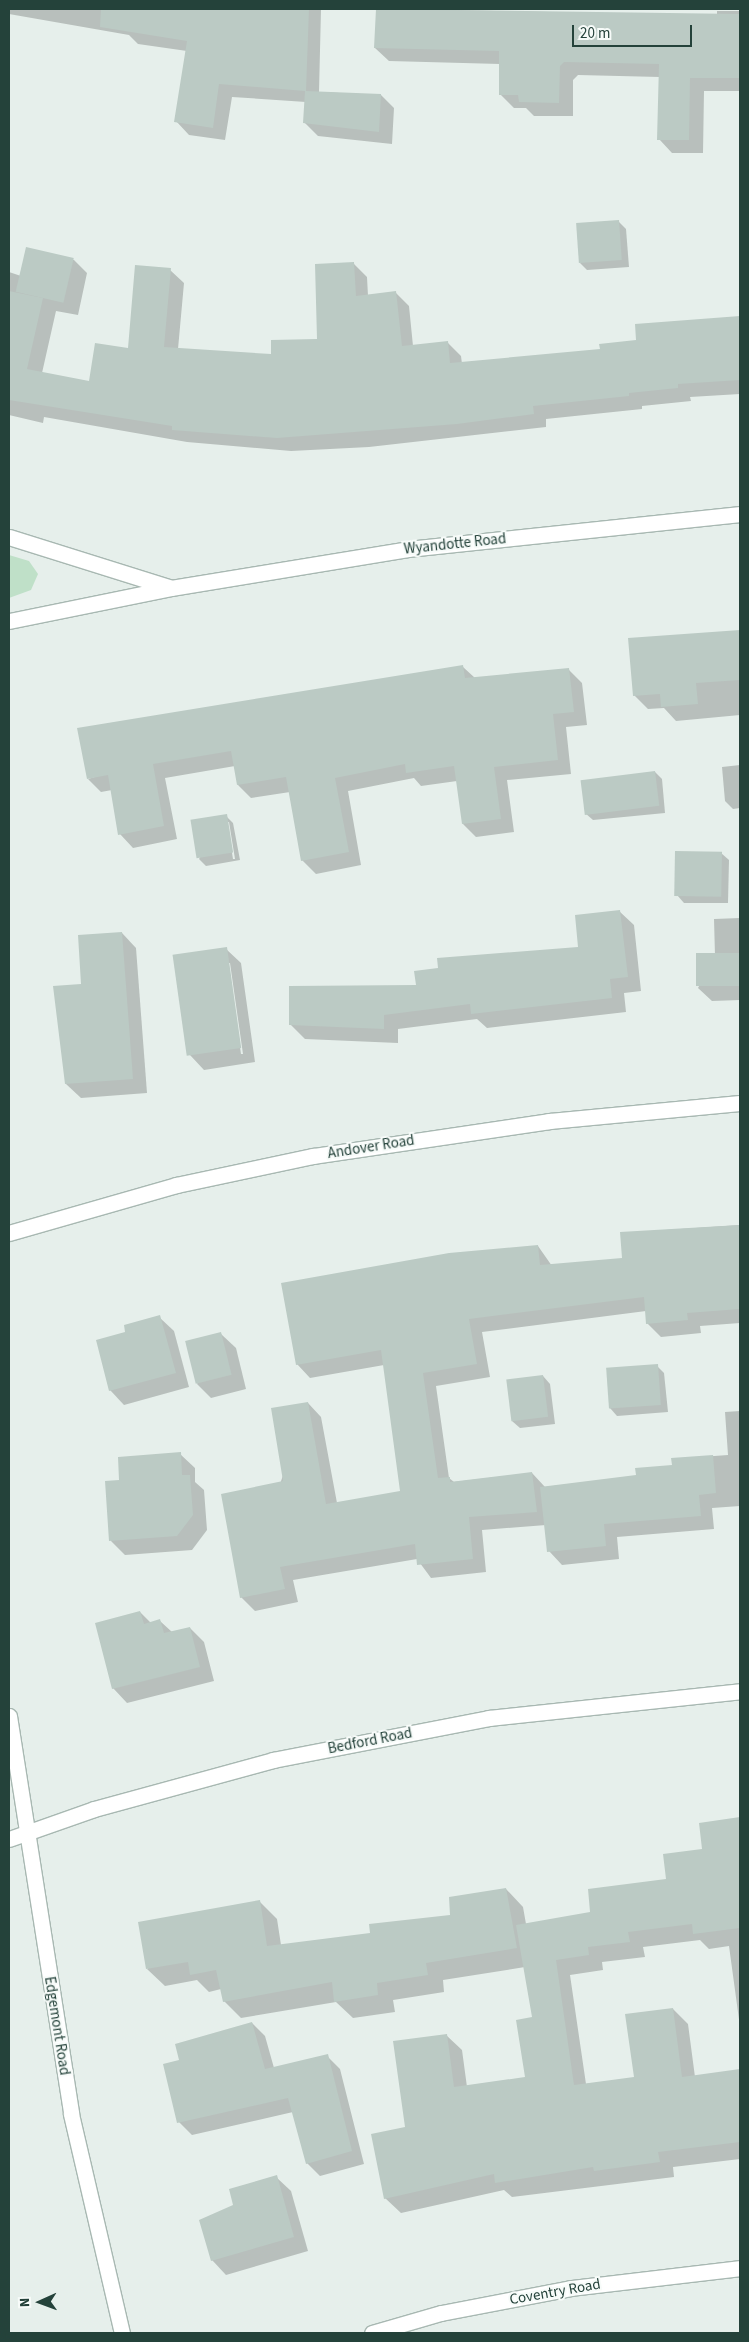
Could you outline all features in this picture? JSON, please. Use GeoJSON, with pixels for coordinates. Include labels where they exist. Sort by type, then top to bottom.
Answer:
{"type":"FeatureCollection","features":[{"type":"Feature","properties":{"kind":"street","name":"Wyandotte Road"},"geometry":{"type":"LineString","coordinates":[[9,621],[171,588],[408,549],[740,514]]}},
{"type":"Feature","properties":{"kind":"street","name":"Wyandotte Road"},"geometry":{"type":"LineString","coordinates":[[9,537],[171,588]]}},
{"type":"Feature","properties":{"kind":"street","name":"Andover Road"},"geometry":{"type":"LineString","coordinates":[[9,1233],[176,1185],[313,1156],[549,1121],[740,1103]]}},
{"type":"Feature","properties":{"kind":"street","name":"Bedford Road"},"geometry":{"type":"LineString","coordinates":[[9,1839],[25,1832],[282,1758],[489,1718],[740,1691]]}},
{"type":"Feature","properties":{"kind":"street","name":"Edgemont Road"},"geometry":{"type":"LineString","coordinates":[[9,1716],[25,1832],[71,2114],[122,2333]]}},
{"type":"Feature","properties":{"kind":"street","name":"Coventry Road"},"geometry":{"type":"LineString","coordinates":[[372,2333],[441,2313],[571,2288],[740,2268]]}},
{"type":"Feature","properties":{"kind":"green space"},"geometry":{"type":"Polygon","coordinates":[[[9,555],[29,561],[38,574],[31,590],[9,598],[9,555]]]}},
{"type":"Feature","properties":{"kind":"building"},"geometry":{"type":"Polygon","coordinates":[[[101,9],[309,9],[306,91],[381,94],[379,132],[303,123],[305,91],[219,84],[213,128],[174,122],[187,41],[100,27],[101,9]]]}},
{"type":"Feature","properties":{"kind":"building"},"geometry":{"type":"Polygon","coordinates":[[[376,9],[740,14],[740,78],[690,78],[689,140],[657,140],[659,64],[564,62],[560,66],[559,103],[519,102],[518,95],[499,95],[499,51],[374,48],[376,9]]]}},
{"type":"Feature","properties":{"kind":"building"},"geometry":{"type":"Polygon","coordinates":[[[619,220],[622,260],[579,263],[576,223],[619,220]]]}},
{"type":"Feature","properties":{"kind":"building"},"geometry":{"type":"Polygon","coordinates":[[[26,247],[74,258],[63,303],[16,292],[26,247]]]}},
{"type":"Feature","properties":{"kind":"building"},"geometry":{"type":"Polygon","coordinates":[[[354,262],[356,296],[396,291],[402,346],[448,341],[450,363],[600,349],[599,344],[636,340],[635,324],[740,316],[740,380],[678,384],[678,388],[629,393],[629,396],[533,406],[534,414],[457,424],[277,438],[172,430],[172,426],[9,400],[9,291],[43,298],[27,369],[89,381],[95,343],[128,348],[135,265],[171,268],[164,347],[271,354],[271,340],[317,339],[315,264],[354,262]]]}},
{"type":"Feature","properties":{"kind":"building"},"geometry":{"type":"Polygon","coordinates":[[[740,630],[740,680],[696,683],[698,704],[661,707],[660,694],[633,696],[628,638],[740,630]]]}},
{"type":"Feature","properties":{"kind":"building"},"geometry":{"type":"Polygon","coordinates":[[[463,665],[465,678],[569,668],[574,712],[553,714],[558,760],[494,767],[501,819],[462,824],[454,766],[406,773],[405,764],[335,778],[349,852],[301,861],[286,777],[237,785],[231,751],[153,764],[164,826],[118,835],[108,775],[87,779],[77,728],[463,665]]]}},
{"type":"Feature","properties":{"kind":"building"},"geometry":{"type":"Polygon","coordinates":[[[655,771],[659,806],[585,815],[581,780],[655,771]]]}},
{"type":"Feature","properties":{"kind":"building"},"geometry":{"type":"Polygon","coordinates":[[[227,814],[233,853],[197,858],[190,820],[227,814]]]}},
{"type":"Feature","properties":{"kind":"building"},"geometry":{"type":"Polygon","coordinates":[[[675,851],[722,852],[721,897],[674,896],[675,851]]]}},
{"type":"Feature","properties":{"kind":"building"},"geometry":{"type":"Polygon","coordinates":[[[620,910],[628,977],[610,979],[612,998],[471,1014],[470,1004],[384,1015],[384,1029],[289,1025],[289,986],[416,985],[414,971],[438,968],[437,958],[578,947],[575,915],[620,910]]]}},
{"type":"Feature","properties":{"kind":"building"},"geometry":{"type":"Polygon","coordinates":[[[122,932],[133,1079],[65,1084],[53,986],[81,984],[78,935],[122,932]]]}},
{"type":"Feature","properties":{"kind":"building"},"geometry":{"type":"Polygon","coordinates":[[[227,947],[241,1048],[187,1056],[173,955],[227,947]]]}},
{"type":"Feature","properties":{"kind":"building"},"geometry":{"type":"Polygon","coordinates":[[[696,953],[740,953],[740,986],[696,986],[696,953]]]}},
{"type":"Feature","properties":{"kind":"building"},"geometry":{"type":"Polygon","coordinates":[[[740,1225],[740,1309],[687,1313],[688,1320],[646,1324],[644,1297],[469,1319],[477,1364],[423,1373],[438,1478],[450,1477],[450,1482],[532,1472],[537,1512],[469,1517],[473,1559],[417,1565],[415,1544],[280,1567],[285,1589],[240,1598],[221,1494],[283,1481],[271,1408],[308,1402],[326,1504],[400,1491],[381,1350],[296,1365],[281,1283],[449,1253],[538,1245],[540,1265],[622,1258],[620,1232],[740,1225]]]}},
{"type":"Feature","properties":{"kind":"building"},"geometry":{"type":"Polygon","coordinates":[[[160,1315],[176,1373],[109,1391],[96,1340],[125,1332],[124,1325],[160,1315]]]}},
{"type":"Feature","properties":{"kind":"building"},"geometry":{"type":"Polygon","coordinates":[[[221,1332],[232,1375],[196,1384],[185,1341],[221,1332]]]}},
{"type":"Feature","properties":{"kind":"building"},"geometry":{"type":"Polygon","coordinates":[[[658,1364],[661,1405],[609,1409],[606,1368],[658,1364]]]}},
{"type":"Feature","properties":{"kind":"building"},"geometry":{"type":"Polygon","coordinates":[[[543,1375],[548,1417],[511,1421],[506,1380],[543,1375]]]}},
{"type":"Feature","properties":{"kind":"building"},"geometry":{"type":"Polygon","coordinates":[[[181,1452],[182,1475],[190,1475],[193,1515],[177,1536],[109,1541],[105,1481],[119,1480],[118,1457],[181,1452]]]}},
{"type":"Feature","properties":{"kind":"building"},"geometry":{"type":"Polygon","coordinates":[[[713,1455],[716,1493],[699,1495],[701,1516],[604,1524],[606,1546],[547,1552],[540,1487],[636,1475],[635,1468],[672,1465],[671,1458],[713,1455]]]}},
{"type":"Feature","properties":{"kind":"building"},"geometry":{"type":"Polygon","coordinates":[[[140,1611],[144,1624],[160,1619],[164,1633],[190,1627],[200,1667],[112,1689],[95,1623],[140,1611]]]}},
{"type":"Feature","properties":{"kind":"building"},"geometry":{"type":"Polygon","coordinates":[[[740,1817],[740,1928],[693,1934],[692,1924],[628,1932],[630,1942],[588,1947],[589,1955],[556,1960],[574,2085],[634,2077],[625,2014],[673,2008],[682,2077],[740,2069],[740,2142],[658,2152],[660,2162],[594,2171],[593,2167],[495,2183],[494,2174],[384,2199],[371,2134],[405,2127],[393,2041],[447,2034],[454,2087],[525,2077],[516,2020],[532,2017],[516,1925],[590,1912],[588,1889],[666,1879],[663,1854],[702,1849],[699,1823],[740,1817]]]}},
{"type":"Feature","properties":{"kind":"building"},"geometry":{"type":"Polygon","coordinates":[[[506,1888],[517,1948],[426,1963],[428,1975],[377,1983],[378,1995],[334,2002],[332,1982],[223,2002],[216,1970],[190,1975],[188,1962],[146,1969],[138,1922],[260,1900],[267,1946],[370,1933],[369,1924],[450,1915],[449,1897],[506,1888]]]}},
{"type":"Feature","properties":{"kind":"building"},"geometry":{"type":"Polygon","coordinates":[[[252,2022],[265,2069],[328,2054],[352,2151],[306,2164],[288,2098],[177,2123],[163,2064],[179,2060],[175,2044],[252,2022]]]}},
{"type":"Feature","properties":{"kind":"building"},"geometry":{"type":"Polygon","coordinates":[[[277,2175],[294,2237],[211,2261],[199,2220],[233,2205],[229,2189],[277,2175]]]}}]}
